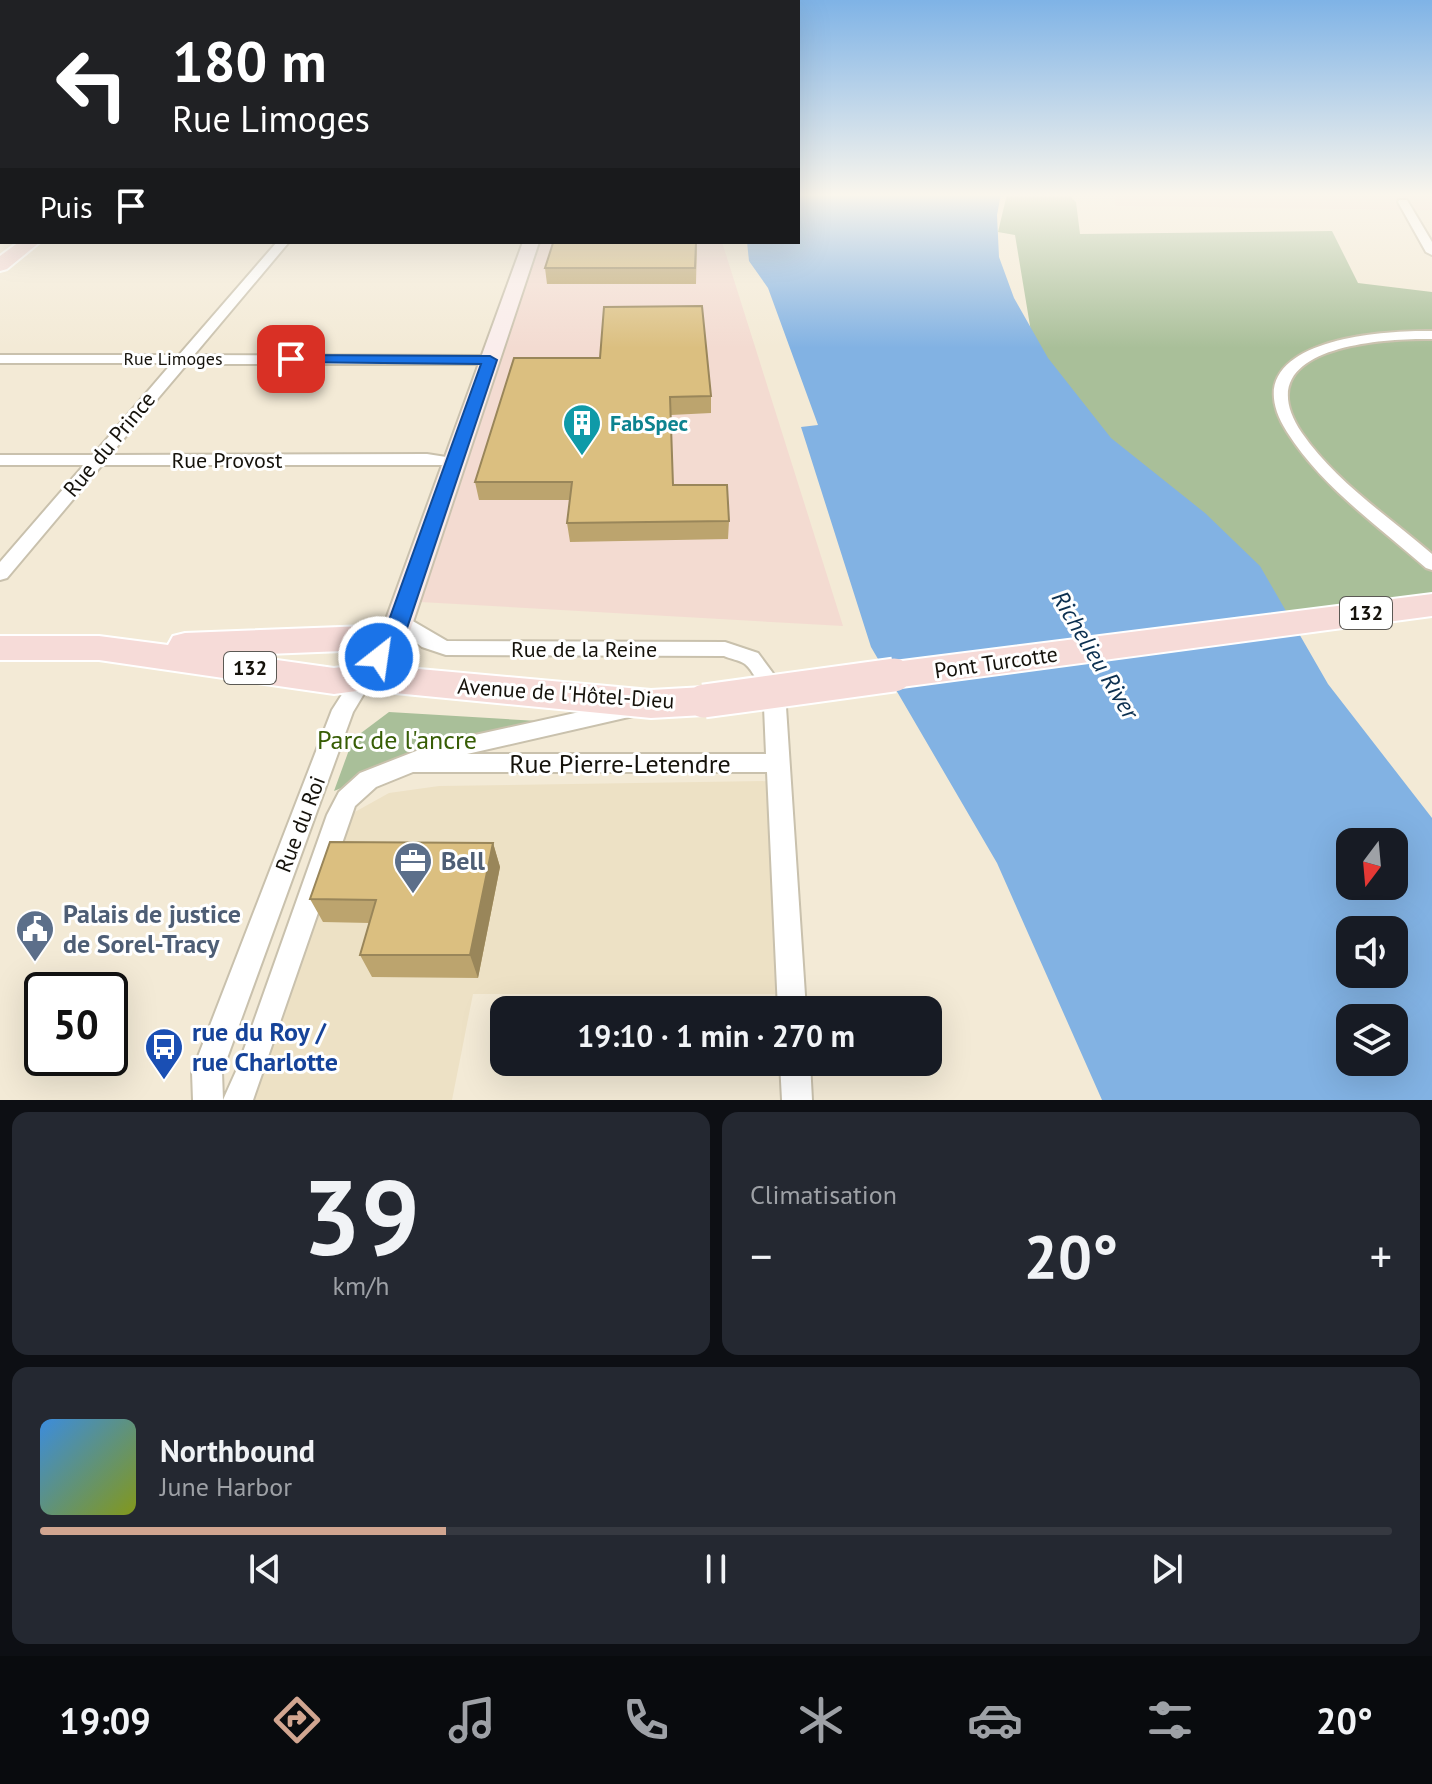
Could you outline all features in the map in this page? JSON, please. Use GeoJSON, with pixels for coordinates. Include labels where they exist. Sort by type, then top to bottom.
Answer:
{"type":"FeatureCollection","features":[{"type":"Feature","properties":{"kind":"main road"},"geometry":{"type":"LineString","coordinates":[[0,265],[27,245]]}},
{"type":"Feature","properties":{"kind":"main road","name":"Rue du Roi"},"geometry":{"type":"LineString","coordinates":[[364,677],[396,628],[530,245]]}},
{"type":"Feature","properties":{"kind":"main road","name":"Pont Turcotte"},"geometry":{"type":"LineString","coordinates":[[704,701],[1432,605]]}},
{"type":"Feature","properties":{"kind":"main road"},"geometry":{"type":"LineString","coordinates":[[136,653],[161,645],[396,628]]}},
{"type":"Feature","properties":{"kind":"main road","name":"Avenue de l'Hôtel-Dieu"},"geometry":{"type":"LineString","coordinates":[[0,648],[99,648],[334,681],[364,677],[651,704],[704,701]]}},
{"type":"Feature","properties":{"kind":"street","name":"Rue du Prince"},"geometry":{"type":"LineString","coordinates":[[0,574],[280,245]]}},
{"type":"Feature","properties":{"kind":"street"},"geometry":{"type":"LineString","coordinates":[[1432,335],[1370,336],[1318,349],[1294,366],[1282,388],[1282,400],[1291,428],[1305,446],[1432,564]]}},
{"type":"Feature","properties":{"kind":"street","name":"Rue Limoges"},"geometry":{"type":"LineString","coordinates":[[0,359],[490,360]]}},
{"type":"Feature","properties":{"kind":"street","name":"Rue Provost"},"geometry":{"type":"LineString","coordinates":[[0,460],[427,459],[453,462]]}},
{"type":"Feature","properties":{"kind":"street","name":"Rue de la Reine"},"geometry":{"type":"LineString","coordinates":[[396,628],[452,649],[725,649],[751,658],[765,676]]}},
{"type":"Feature","properties":{"kind":"street","name":"Rue du Roi"},"geometry":{"type":"LineString","coordinates":[[208,1100],[207,1072],[343,710],[364,677]]}},
{"type":"Feature","properties":{"kind":"street","name":"Rue du Roi"},"geometry":{"type":"LineString","coordinates":[[238,1100],[250,1074],[343,807],[368,780],[465,743],[651,704]]}},
{"type":"Feature","properties":{"kind":"street"},"geometry":{"type":"LineString","coordinates":[[775,707],[791,996]]}},
{"type":"Feature","properties":{"kind":"street","name":"Rue Pierre-Letendre"},"geometry":{"type":"LineString","coordinates":[[415,763],[777,763]]}},
{"type":"Feature","properties":{"kind":"street"},"geometry":{"type":"LineString","coordinates":[[796,1076],[797,1100]]}},
{"type":"Feature","properties":{"kind":"shaded area"},"geometry":{"type":"Polygon","coordinates":[[[536,245],[723,245],[843,626],[420,602],[536,245]]]}},
{"type":"Feature","properties":{"kind":"shaded area"},"geometry":{"type":"Polygon","coordinates":[[[772,781],[775,994],[473,994],[452,1100],[247,1100],[353,813],[389,793],[439,786],[772,781]]]}},
{"type":"Feature","properties":{"kind":"green space"},"geometry":{"type":"Polygon","coordinates":[[[1017,245],[1339,245],[1358,283],[1432,292],[1432,600],[1263,615],[1035,356],[1017,245]]]}},
{"type":"Feature","properties":{"kind":"green space","name":"Parc de l'ancre"},"geometry":{"type":"Polygon","coordinates":[[[389,712],[572,723],[374,775],[334,791],[353,739],[389,712]]]}},
{"type":"Feature","properties":{"kind":"water","name":"Richelieu River"},"geometry":{"type":"Polygon","coordinates":[[[747,245],[998,245],[999,257],[1014,298],[1048,358],[1111,438],[1205,513],[1260,566],[1328,684],[1432,818],[1432,1100],[1102,1100],[997,863],[871,647],[801,427],[818,425],[768,288],[749,261],[747,245]]]}},
{"type":"Feature","properties":{"kind":"building"},"geometry":{"type":"Polygon","coordinates":[[[552,245],[696,245],[695,268],[545,268],[552,245]]]}},
{"type":"Feature","properties":{"kind":"building","name":"FabSpec"},"geometry":{"type":"Polygon","coordinates":[[[702,306],[711,396],[670,397],[673,485],[727,485],[729,521],[567,523],[572,482],[475,482],[514,358],[600,358],[604,307],[702,306]]]}},
{"type":"Feature","properties":{"kind":"building","name":"Bell"},"geometry":{"type":"Polygon","coordinates":[[[330,842],[493,843],[470,955],[360,955],[376,900],[310,899],[330,842]]]}},
{"type":"Feature","properties":{"kind":"place","name":"FabSpec"},"geometry":{"type":"Point","coordinates":[582,457]}},
{"type":"Feature","properties":{"kind":"place","name":"Bell"},"geometry":{"type":"Point","coordinates":[413,895]}},
{"type":"Feature","properties":{"kind":"place","name":"Palais de justice de Sorel-Tracy"},"geometry":{"type":"Point","coordinates":[35,963]}},
{"type":"Feature","properties":{"kind":"place","name":"rue du Roy / rue Charlotte"},"geometry":{"type":"Point","coordinates":[164,1081]}},
{"type":"Feature","properties":{"kind":"route"},"geometry":{"type":"LineString","coordinates":[[291,359],[490,360],[394,637],[379,657]]}}]}
